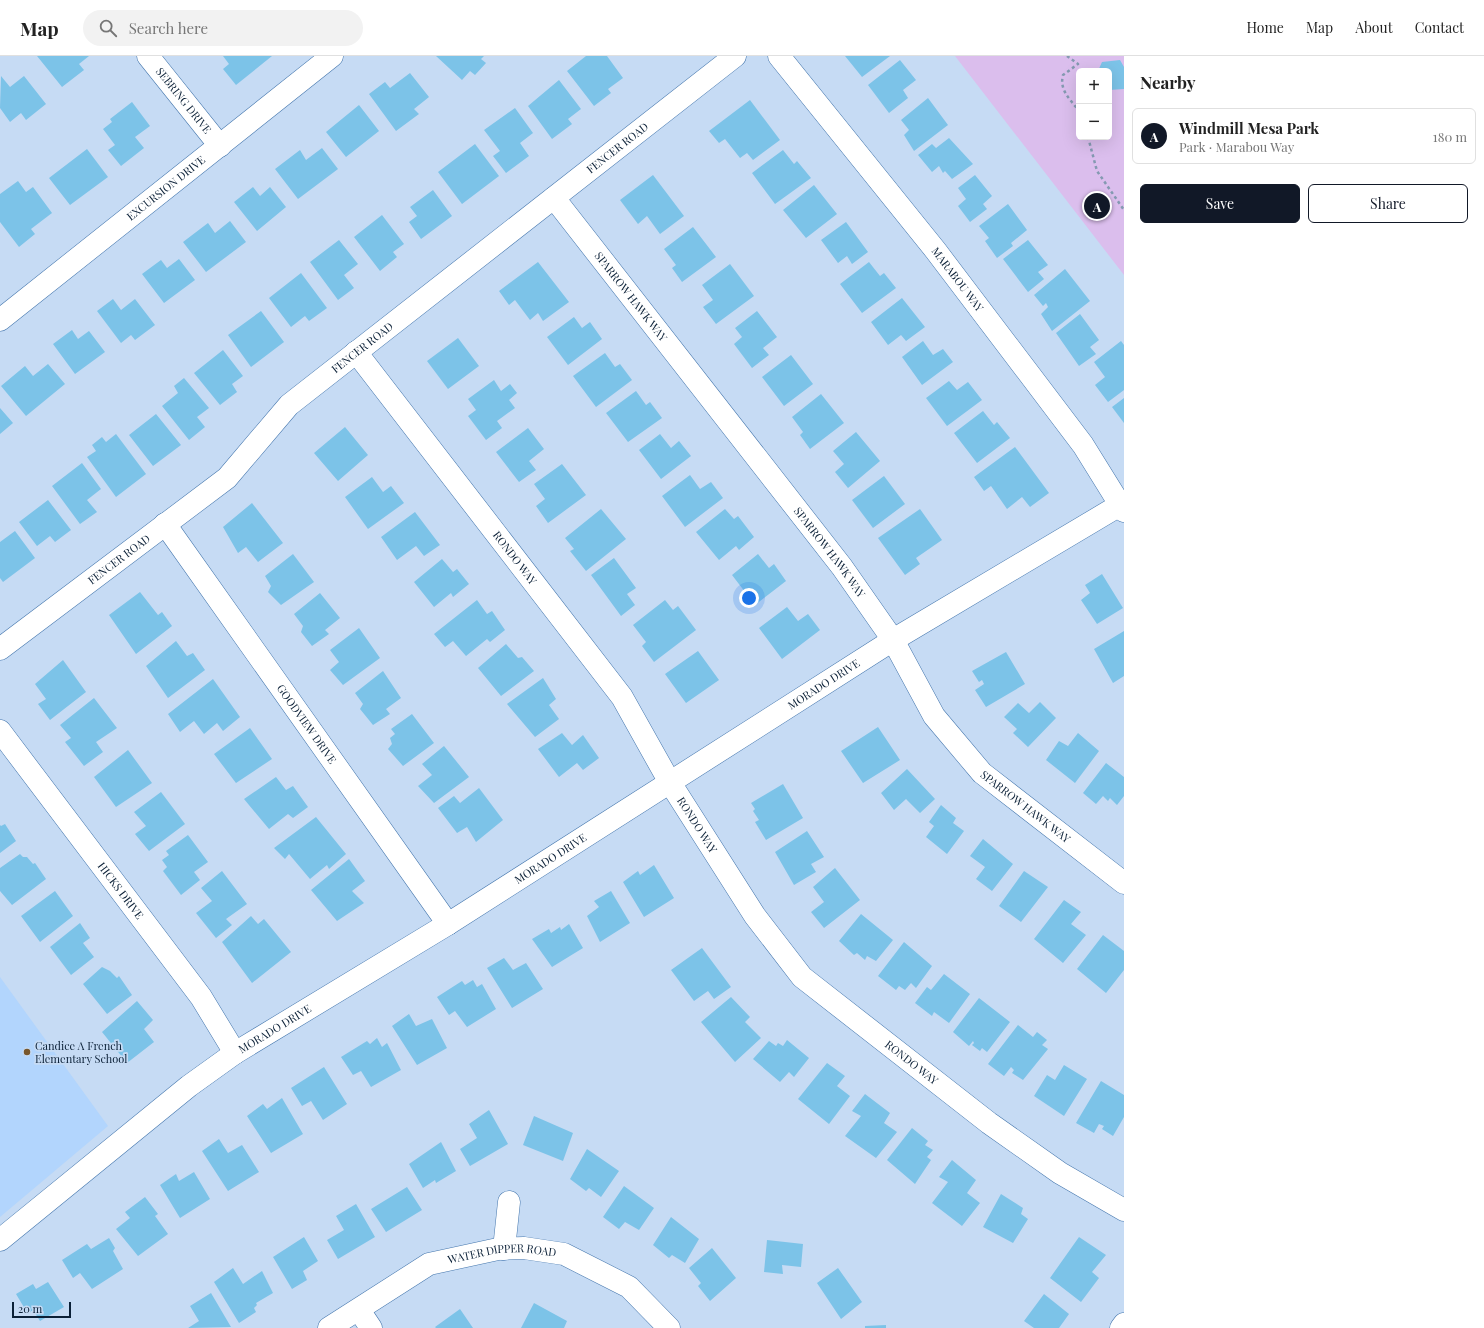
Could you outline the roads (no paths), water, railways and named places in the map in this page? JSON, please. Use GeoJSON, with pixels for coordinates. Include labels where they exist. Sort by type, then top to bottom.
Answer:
{"type":"FeatureCollection","features":[{"type":"Feature","properties":{"kind":"street","name":"SEBRING DRIVE"},"geometry":{"type":"LineString","coordinates":[[148,56],[220,146]]}},
{"type":"Feature","properties":{"kind":"street","name":"EXCURSION DRIVE"},"geometry":{"type":"LineString","coordinates":[[0,320],[332,56]]}},
{"type":"Feature","properties":{"kind":"street","name":"FENCER ROAD"},"geometry":{"type":"LineString","coordinates":[[0,649],[227,478],[289,405],[735,56]]}},
{"type":"Feature","properties":{"kind":"street","name":"MARABOU WAY"},"geometry":{"type":"LineString","coordinates":[[780,56],[936,251],[1083,445],[1122,508]]}},
{"type":"Feature","properties":{"kind":"street","name":"SPARROW HAWK WAY"},"geometry":{"type":"LineString","coordinates":[[554,198],[842,567],[893,640],[934,716],[982,773],[1124,883]]}},
{"type":"Feature","properties":{"kind":"street","name":"RONDO WAY"},"geometry":{"type":"LineString","coordinates":[[356,352],[622,697],[669,781],[755,916],[802,977],[990,1123],[1060,1173],[1124,1210]]}},
{"type":"Feature","properties":{"kind":"street","name":"MORADO DRIVE"},"geometry":{"type":"LineString","coordinates":[[0,1240],[188,1086],[235,1053],[448,924],[669,781],[893,640],[1122,508]]}},
{"type":"Feature","properties":{"kind":"street","name":"GOODVIEW DRIVE"},"geometry":{"type":"LineString","coordinates":[[165,524],[448,924]]}},
{"type":"Feature","properties":{"kind":"street","name":"HICKS DRIVE"},"geometry":{"type":"LineString","coordinates":[[0,731],[202,997],[235,1053]]}},
{"type":"Feature","properties":{"kind":"street"},"geometry":{"type":"LineString","coordinates":[[504,1249],[509,1202]]}},
{"type":"Feature","properties":{"kind":"street","name":"WATER DIPPER ROAD"},"geometry":{"type":"LineString","coordinates":[[329,1328],[429,1264],[504,1249],[524,1248],[564,1254],[629,1287],[669,1328]]}},
{"type":"Feature","properties":{"kind":"street"},"geometry":{"type":"LineString","coordinates":[[359,1310],[371,1328]]}},
{"type":"Feature","properties":{"kind":"street"},"geometry":{"type":"LineString","coordinates":[[1121,1328],[1124,1324]]}},
{"type":"Feature","properties":{"kind":"place","name":"Windmill Mesa Park"},"geometry":{"type":"Point","coordinates":[1097,206]}},
{"type":"Feature","properties":{"kind":"place","name":"Candice A French Elementary School"},"geometry":{"type":"Point","coordinates":[27,1052]}}]}
